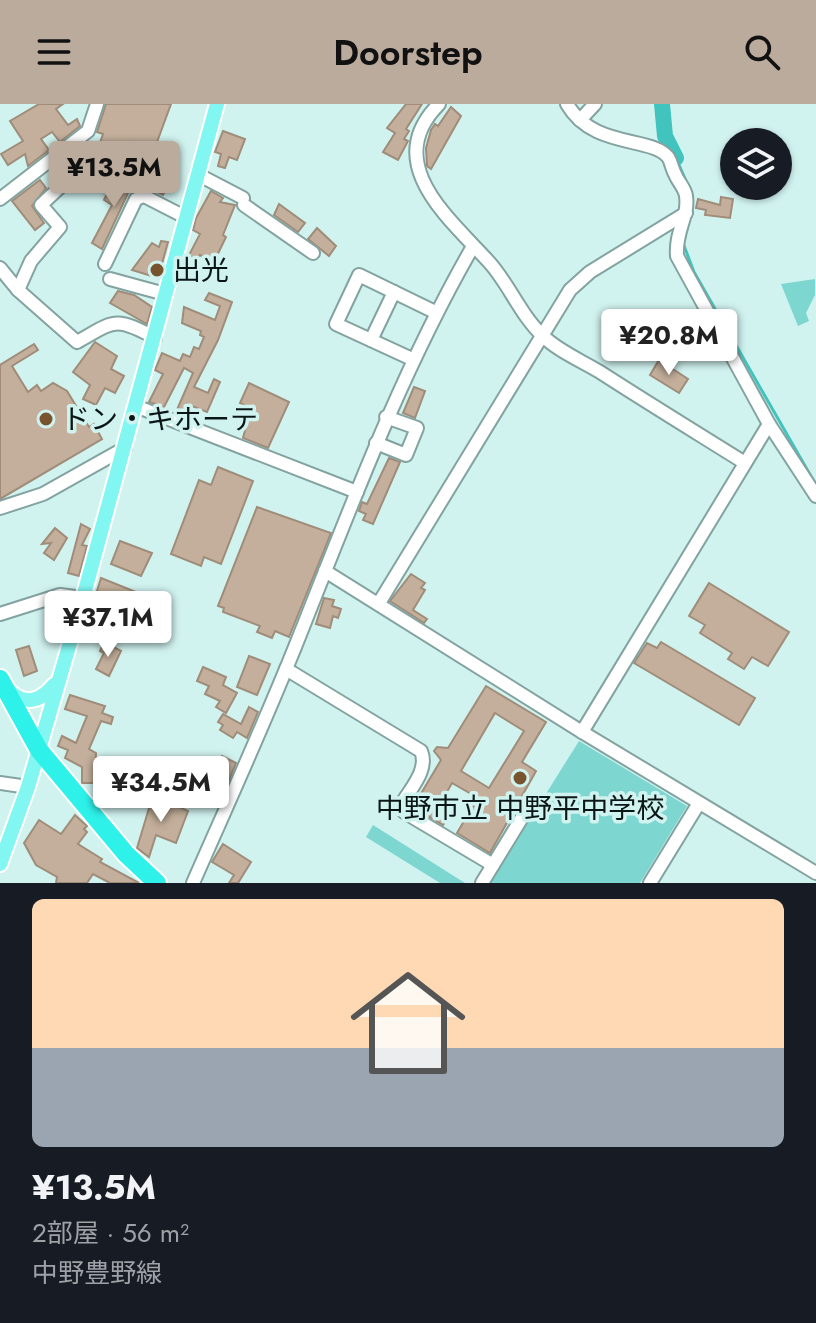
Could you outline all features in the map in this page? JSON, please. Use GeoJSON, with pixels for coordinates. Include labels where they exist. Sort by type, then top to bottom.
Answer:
{"type":"FeatureCollection","features":[{"type":"Feature","properties":{"kind":"highway"},"geometry":{"type":"LineString","coordinates":[[2,682],[39,750],[126,854],[157,883]]}},
{"type":"Feature","properties":{"kind":"main road"},"geometry":{"type":"LineString","coordinates":[[0,864],[28,787],[138,407],[185,217],[217,104]]}},
{"type":"Feature","properties":{"kind":"main road"},"geometry":{"type":"LineString","coordinates":[[2,682],[21,700],[31,701],[44,696],[58,678]]}},
{"type":"Feature","properties":{"kind":"street"},"geometry":{"type":"LineString","coordinates":[[0,199],[88,131],[97,104]]}},
{"type":"Feature","properties":{"kind":"street"},"geometry":{"type":"LineString","coordinates":[[439,104],[428,109],[416,145],[418,170],[430,196],[472,248],[488,261],[543,336],[745,463]]}},
{"type":"Feature","properties":{"kind":"street"},"geometry":{"type":"LineString","coordinates":[[567,104],[580,120],[611,138],[656,149],[668,157],[686,193],[686,213],[675,235],[677,256],[769,424],[816,496]]}},
{"type":"Feature","properties":{"kind":"street"},"geometry":{"type":"LineString","coordinates":[[580,120],[595,104]]}},
{"type":"Feature","properties":{"kind":"street"},"geometry":{"type":"LineString","coordinates":[[18,290],[31,261],[60,227],[41,205],[74,174]]}},
{"type":"Feature","properties":{"kind":"street"},"geometry":{"type":"LineString","coordinates":[[197,174],[243,202],[313,253]]}},
{"type":"Feature","properties":{"kind":"street"},"geometry":{"type":"LineString","coordinates":[[105,264],[136,199],[144,196],[185,217]]}},
{"type":"Feature","properties":{"kind":"street"},"geometry":{"type":"LineString","coordinates":[[379,603],[570,290],[590,272],[686,213]]}},
{"type":"Feature","properties":{"kind":"street"},"geometry":{"type":"LineString","coordinates":[[193,883],[286,669],[386,417],[435,312],[472,248]]}},
{"type":"Feature","properties":{"kind":"street"},"geometry":{"type":"LineString","coordinates":[[0,268],[18,290],[77,342],[105,324],[118,323],[155,338]]}},
{"type":"Feature","properties":{"kind":"street"},"geometry":{"type":"LineString","coordinates":[[412,359],[336,324],[359,275],[435,312]]}},
{"type":"Feature","properties":{"kind":"street"},"geometry":{"type":"LineString","coordinates":[[110,279],[165,294]]}},
{"type":"Feature","properties":{"kind":"street"},"geometry":{"type":"LineString","coordinates":[[371,340],[394,292]]}},
{"type":"Feature","properties":{"kind":"street"},"geometry":{"type":"LineString","coordinates":[[138,407],[357,492]]}},
{"type":"Feature","properties":{"kind":"street"},"geometry":{"type":"LineString","coordinates":[[376,443],[406,455],[417,428],[386,417]]}},
{"type":"Feature","properties":{"kind":"street"},"geometry":{"type":"LineString","coordinates":[[582,732],[769,424]]}},
{"type":"Feature","properties":{"kind":"street"},"geometry":{"type":"LineString","coordinates":[[0,508],[43,494],[125,448]]}},
{"type":"Feature","properties":{"kind":"street"},"geometry":{"type":"LineString","coordinates":[[325,571],[582,732],[814,868]]}},
{"type":"Feature","properties":{"kind":"street"},"geometry":{"type":"LineString","coordinates":[[0,614],[60,595],[83,598]]}},
{"type":"Feature","properties":{"kind":"street"},"geometry":{"type":"LineString","coordinates":[[286,669],[421,751],[425,760],[423,768],[401,805],[404,812],[493,865]]}},
{"type":"Feature","properties":{"kind":"street"},"geometry":{"type":"LineString","coordinates":[[0,783],[28,787]]}},
{"type":"Feature","properties":{"kind":"street"},"geometry":{"type":"LineString","coordinates":[[650,883],[699,803]]}},
{"type":"Feature","properties":{"kind":"street"},"geometry":{"type":"LineString","coordinates":[[482,883],[526,811]]}},
{"type":"Feature","properties":{"kind":"shaded area"},"geometry":{"type":"Polygon","coordinates":[[[815,279],[815,295],[806,313],[809,321],[798,326],[781,284],[815,279]]]}},
{"type":"Feature","properties":{"kind":"shaded area"},"geometry":{"type":"Polygon","coordinates":[[[579,741],[687,806],[640,883],[490,883],[579,741]]]}},
{"type":"Feature","properties":{"kind":"shaded area"},"geometry":{"type":"Polygon","coordinates":[[[373,825],[465,883],[440,883],[366,837],[373,825]]]}},
{"type":"Feature","properties":{"kind":"building"},"geometry":{"type":"Polygon","coordinates":[[[39,104],[63,104],[56,109],[68,125],[77,119],[80,126],[60,142],[52,132],[41,139],[49,150],[28,166],[25,154],[8,165],[1,154],[23,141],[10,121],[39,104]]]}},
{"type":"Feature","properties":{"kind":"building"},"geometry":{"type":"Polygon","coordinates":[[[106,104],[171,104],[153,153],[129,142],[125,150],[108,143],[103,157],[96,154],[103,134],[97,132],[106,104]]]}},
{"type":"Feature","properties":{"kind":"building"},"geometry":{"type":"Polygon","coordinates":[[[406,104],[422,104],[406,129],[409,131],[404,139],[408,141],[398,160],[383,152],[395,133],[387,128],[406,104]]]}},
{"type":"Feature","properties":{"kind":"building"},"geometry":{"type":"Polygon","coordinates":[[[451,107],[461,116],[431,169],[427,166],[426,148],[431,130],[435,124],[438,126],[451,107]]]}},
{"type":"Feature","properties":{"kind":"building"},"geometry":{"type":"Polygon","coordinates":[[[223,131],[245,139],[237,160],[229,157],[225,168],[218,166],[221,154],[215,152],[223,131]]]}},
{"type":"Feature","properties":{"kind":"building"},"geometry":{"type":"Polygon","coordinates":[[[153,167],[172,176],[163,195],[151,189],[154,183],[147,179],[153,167]]]}},
{"type":"Feature","properties":{"kind":"building"},"geometry":{"type":"Polygon","coordinates":[[[124,173],[135,178],[102,249],[92,243],[112,205],[104,200],[108,192],[113,194],[124,173]]]}},
{"type":"Feature","properties":{"kind":"building"},"geometry":{"type":"Polygon","coordinates":[[[40,180],[46,188],[32,206],[44,223],[35,230],[12,201],[40,180]]]}},
{"type":"Feature","properties":{"kind":"building"},"geometry":{"type":"Polygon","coordinates":[[[211,191],[223,198],[220,202],[235,205],[223,235],[226,237],[214,262],[200,255],[198,260],[189,255],[200,234],[193,230],[196,218],[211,191]]]}},
{"type":"Feature","properties":{"kind":"building"},"geometry":{"type":"Polygon","coordinates":[[[698,199],[720,205],[721,200],[733,200],[730,218],[705,215],[706,210],[696,208],[698,199]]]}},
{"type":"Feature","properties":{"kind":"building"},"geometry":{"type":"Polygon","coordinates":[[[279,204],[305,223],[298,232],[274,215],[279,204]]]}},
{"type":"Feature","properties":{"kind":"building"},"geometry":{"type":"Polygon","coordinates":[[[317,228],[336,246],[329,256],[308,239],[317,228]]]}},
{"type":"Feature","properties":{"kind":"building"},"geometry":{"type":"Polygon","coordinates":[[[161,241],[168,242],[158,278],[132,270],[152,243],[159,247],[161,241]]]}},
{"type":"Feature","properties":{"kind":"building"},"geometry":{"type":"Polygon","coordinates":[[[118,291],[134,295],[152,307],[147,324],[110,303],[118,291]]]}},
{"type":"Feature","properties":{"kind":"building"},"geometry":{"type":"Polygon","coordinates":[[[209,293],[232,302],[218,340],[194,387],[208,393],[214,379],[220,382],[207,412],[187,404],[182,414],[176,412],[193,373],[184,368],[164,407],[149,402],[163,374],[155,370],[162,353],[180,361],[183,354],[190,357],[194,347],[199,349],[204,337],[200,335],[201,331],[182,323],[184,307],[215,320],[220,306],[205,300],[209,293]]]}},
{"type":"Feature","properties":{"kind":"building"},"geometry":{"type":"Polygon","coordinates":[[[95,342],[117,356],[111,369],[124,376],[115,393],[105,388],[96,405],[83,399],[90,385],[73,372],[95,342]]]}},
{"type":"Feature","properties":{"kind":"building"},"geometry":{"type":"Polygon","coordinates":[[[34,344],[38,350],[12,366],[28,392],[37,385],[41,391],[53,383],[67,391],[89,427],[94,424],[102,439],[0,499],[0,365],[34,344]]]}},
{"type":"Feature","properties":{"kind":"building"},"geometry":{"type":"Polygon","coordinates":[[[659,360],[688,379],[679,393],[650,375],[659,360]]]}},
{"type":"Feature","properties":{"kind":"building"},"geometry":{"type":"Polygon","coordinates":[[[249,383],[289,402],[268,448],[243,438],[251,408],[240,403],[249,383]]]}},
{"type":"Feature","properties":{"kind":"building"},"geometry":{"type":"Polygon","coordinates":[[[414,387],[425,391],[415,418],[403,413],[414,387]]]}},
{"type":"Feature","properties":{"kind":"building"},"geometry":{"type":"Polygon","coordinates":[[[389,458],[400,462],[373,524],[363,520],[366,514],[359,511],[362,502],[367,504],[389,458]]]}},
{"type":"Feature","properties":{"kind":"building"},"geometry":{"type":"Polygon","coordinates":[[[218,467],[253,481],[221,564],[204,557],[201,566],[171,554],[199,480],[211,485],[218,467]]]}},
{"type":"Feature","properties":{"kind":"building"},"geometry":{"type":"Polygon","coordinates":[[[257,507],[331,533],[289,637],[275,631],[272,638],[257,632],[260,626],[223,612],[224,608],[218,606],[257,507]]]}},
{"type":"Feature","properties":{"kind":"building"},"geometry":{"type":"Polygon","coordinates":[[[81,524],[90,529],[82,545],[87,546],[79,576],[68,573],[81,524]]]}},
{"type":"Feature","properties":{"kind":"building"},"geometry":{"type":"Polygon","coordinates":[[[55,528],[67,538],[54,560],[44,553],[51,543],[42,544],[55,528]]]}},
{"type":"Feature","properties":{"kind":"building"},"geometry":{"type":"Polygon","coordinates":[[[120,541],[152,553],[141,576],[111,564],[120,541]]]}},
{"type":"Feature","properties":{"kind":"building"},"geometry":{"type":"Polygon","coordinates":[[[411,574],[425,583],[421,588],[425,590],[413,610],[427,619],[424,623],[390,601],[411,574]]]}},
{"type":"Feature","properties":{"kind":"building"},"geometry":{"type":"Polygon","coordinates":[[[101,578],[136,592],[132,603],[123,600],[119,612],[101,605],[103,599],[97,597],[97,591],[101,578]]]}},
{"type":"Feature","properties":{"kind":"building"},"geometry":{"type":"Polygon","coordinates":[[[709,583],[789,632],[768,666],[752,657],[744,669],[728,659],[732,653],[700,633],[705,625],[689,616],[709,583]]]}},
{"type":"Feature","properties":{"kind":"building"},"geometry":{"type":"Polygon","coordinates":[[[324,598],[334,600],[332,606],[341,609],[338,618],[333,616],[330,628],[316,624],[324,598]]]}},
{"type":"Feature","properties":{"kind":"building"},"geometry":{"type":"Polygon","coordinates":[[[104,642],[121,651],[109,676],[96,669],[104,653],[100,651],[104,642]]]}},
{"type":"Feature","properties":{"kind":"building"},"geometry":{"type":"Polygon","coordinates":[[[661,642],[755,698],[739,725],[634,663],[647,643],[657,648],[661,642]]]}},
{"type":"Feature","properties":{"kind":"building"},"geometry":{"type":"Polygon","coordinates":[[[29,646],[37,671],[24,676],[16,650],[29,646]]]}},
{"type":"Feature","properties":{"kind":"building"},"geometry":{"type":"Polygon","coordinates":[[[249,656],[270,664],[257,695],[237,687],[249,656]]]}},
{"type":"Feature","properties":{"kind":"building"},"geometry":{"type":"Polygon","coordinates":[[[203,667],[226,677],[223,685],[237,693],[226,713],[216,707],[220,701],[205,694],[209,686],[197,681],[203,667]]]}},
{"type":"Feature","properties":{"kind":"building"},"geometry":{"type":"Polygon","coordinates":[[[486,686],[546,722],[522,762],[536,771],[490,853],[457,833],[478,798],[452,783],[436,811],[447,818],[443,825],[413,807],[441,760],[434,751],[437,747],[448,748],[486,686]],[[495,713],[461,771],[489,788],[524,731],[495,713]]]}},
{"type":"Feature","properties":{"kind":"building"},"geometry":{"type":"Polygon","coordinates":[[[70,695],[105,706],[102,713],[113,717],[111,724],[101,721],[89,749],[96,753],[95,783],[82,783],[82,767],[65,758],[68,750],[58,746],[62,736],[76,743],[87,716],[65,709],[70,695]]]}},
{"type":"Feature","properties":{"kind":"building"},"geometry":{"type":"Polygon","coordinates":[[[249,707],[258,712],[247,738],[237,732],[233,738],[220,730],[223,725],[218,722],[223,714],[241,724],[249,707]]]}},
{"type":"Feature","properties":{"kind":"building"},"geometry":{"type":"Polygon","coordinates":[[[222,756],[236,763],[227,785],[211,777],[222,756]]]}},
{"type":"Feature","properties":{"kind":"building"},"geometry":{"type":"Polygon","coordinates":[[[191,785],[224,791],[217,807],[188,802],[191,785]]]}},
{"type":"Feature","properties":{"kind":"building"},"geometry":{"type":"Polygon","coordinates":[[[153,795],[188,811],[176,843],[156,835],[149,857],[137,848],[153,795]]]}},
{"type":"Feature","properties":{"kind":"building"},"geometry":{"type":"Polygon","coordinates":[[[75,815],[87,826],[84,829],[87,832],[78,844],[102,859],[100,862],[139,883],[110,883],[93,874],[87,883],[56,883],[57,877],[36,865],[24,843],[39,820],[61,834],[75,815]]]}},
{"type":"Feature","properties":{"kind":"building"},"geometry":{"type":"Polygon","coordinates":[[[223,844],[251,862],[238,883],[229,883],[234,875],[212,862],[223,844]]]}},
{"type":"Feature","properties":{"kind":"waterway"},"geometry":{"type":"LineString","coordinates":[[662,104],[665,136],[676,158]]}},
{"type":"Feature","properties":{"kind":"waterway"},"geometry":{"type":"LineString","coordinates":[[676,158],[690,190]]}},
{"type":"Feature","properties":{"kind":"waterway"},"geometry":{"type":"LineString","coordinates":[[687,229],[692,201]]}},
{"type":"Feature","properties":{"kind":"waterway"},"geometry":{"type":"LineString","coordinates":[[683,243],[694,272],[816,485]]}},
{"type":"Feature","properties":{"kind":"place","name":"出光"},"geometry":{"type":"Point","coordinates":[157,270]}},
{"type":"Feature","properties":{"kind":"place","name":"ドン・キホーテ"},"geometry":{"type":"Point","coordinates":[46,419]}},
{"type":"Feature","properties":{"kind":"place","name":"中野市立 中野平中学校"},"geometry":{"type":"Point","coordinates":[520,778]}}]}
